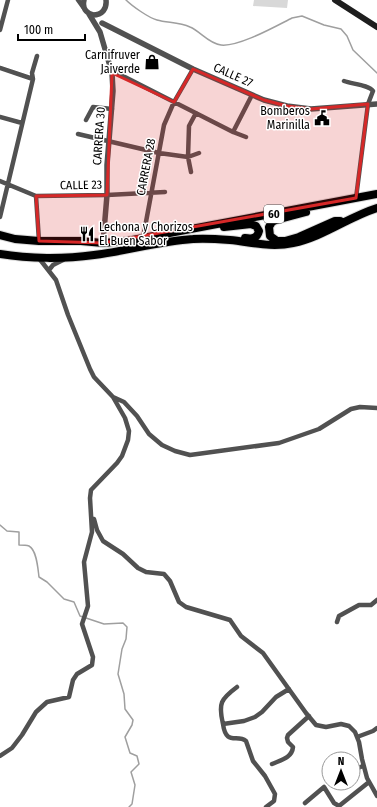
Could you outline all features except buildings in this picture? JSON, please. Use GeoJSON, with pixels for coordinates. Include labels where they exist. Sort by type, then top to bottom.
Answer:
{"type":"FeatureCollection","features":[{"type":"Feature","properties":{"kind":"highway","name":"60"},"geometry":{"type":"LineString","coordinates":[[0,235],[15,239],[39,241],[81,241],[103,243],[143,238],[377,194]]}},
{"type":"Feature","properties":{"kind":"highway"},"geometry":{"type":"LineString","coordinates":[[319,205],[308,211],[274,221],[269,227],[270,236],[277,241],[290,239],[299,237],[335,221],[344,222]]}},
{"type":"Feature","properties":{"kind":"highway"},"geometry":{"type":"LineString","coordinates":[[201,239],[230,240],[279,246],[304,241],[377,208]]}},
{"type":"Feature","properties":{"kind":"highway"},"geometry":{"type":"LineString","coordinates":[[0,254],[65,257],[94,255],[172,241],[218,237],[250,239],[257,237],[258,230],[256,226],[251,224],[206,230],[192,228]]}},
{"type":"Feature","properties":{"kind":"main road"},"geometry":{"type":"LineString","coordinates":[[335,0],[377,27]]}},
{"type":"Feature","properties":{"kind":"street"},"geometry":{"type":"LineString","coordinates":[[0,30],[8,0]]}},
{"type":"Feature","properties":{"kind":"street"},"geometry":{"type":"LineString","coordinates":[[78,0],[84,8]]}},
{"type":"Feature","properties":{"kind":"street"},"geometry":{"type":"LineString","coordinates":[[84,0],[84,8]]}},
{"type":"Feature","properties":{"kind":"street","name":"CARRERA 30"},"geometry":{"type":"LineString","coordinates":[[100,32],[106,0]]}},
{"type":"Feature","properties":{"kind":"street","name":"CARRERA 30"},"geometry":{"type":"LineString","coordinates":[[84,8],[100,32],[112,73],[113,91],[109,142],[108,195],[103,243]]}},
{"type":"Feature","properties":{"kind":"street"},"geometry":{"type":"LineString","coordinates":[[90,16],[97,15],[105,10]]}},
{"type":"Feature","properties":{"kind":"street","name":"CALLE 27"},"geometry":{"type":"LineString","coordinates":[[90,16],[193,69],[264,100],[283,105],[310,109],[377,104]]}},
{"type":"Feature","properties":{"kind":"street"},"geometry":{"type":"LineString","coordinates":[[0,217],[33,79],[32,73],[37,56]]}},
{"type":"Feature","properties":{"kind":"street"},"geometry":{"type":"LineString","coordinates":[[0,68],[33,79]]}},
{"type":"Feature","properties":{"kind":"street","name":"CARRERA 28"},"geometry":{"type":"LineString","coordinates":[[143,238],[164,125],[174,102],[193,69]]}},
{"type":"Feature","properties":{"kind":"street"},"geometry":{"type":"LineString","coordinates":[[112,73],[119,74],[233,132],[246,136]]}},
{"type":"Feature","properties":{"kind":"street"},"geometry":{"type":"LineString","coordinates":[[344,81],[370,87],[373,94],[368,104],[356,198]]}},
{"type":"Feature","properties":{"kind":"street"},"geometry":{"type":"LineString","coordinates":[[233,132],[252,95]]}},
{"type":"Feature","properties":{"kind":"street"},"geometry":{"type":"LineString","coordinates":[[86,120],[93,107],[112,109]]}},
{"type":"Feature","properties":{"kind":"street"},"geometry":{"type":"LineString","coordinates":[[191,172],[188,157],[189,126],[196,113]]}},
{"type":"Feature","properties":{"kind":"street"},"geometry":{"type":"LineString","coordinates":[[0,117],[22,123]]}},
{"type":"Feature","properties":{"kind":"street"},"geometry":{"type":"LineString","coordinates":[[78,134],[159,153],[188,157],[199,153]]}},
{"type":"Feature","properties":{"kind":"street","name":"CALLE 23"},"geometry":{"type":"LineString","coordinates":[[0,181],[36,196],[108,195],[165,192]]}},
{"type":"Feature","properties":{"kind":"street"},"geometry":{"type":"LineString","coordinates":[[36,196],[39,241]]}},
{"type":"Feature","properties":{"kind":"street"},"geometry":{"type":"LineString","coordinates":[[49,270],[59,261],[84,259],[94,255]]}},
{"type":"Feature","properties":{"kind":"street"},"geometry":{"type":"LineString","coordinates":[[0,756],[12,748],[36,712],[47,702],[69,698],[73,680],[77,674],[92,665],[93,657],[82,624],[88,606],[84,562],[92,532],[91,490],[118,463],[128,440],[129,432],[113,397],[94,377],[90,369],[68,315],[56,280],[37,256]]}},
{"type":"Feature","properties":{"kind":"street"},"geometry":{"type":"LineString","coordinates":[[113,397],[124,402],[137,416],[149,434],[162,445],[190,456],[279,443],[319,430],[351,409],[360,407],[377,408]]}},
{"type":"Feature","properties":{"kind":"street"},"geometry":{"type":"LineString","coordinates":[[92,513],[97,530],[103,541],[123,554],[138,568],[146,572],[164,574],[170,581],[179,602],[186,607],[230,620],[241,636],[263,653],[316,725],[326,727],[341,724],[349,726],[355,732],[369,782],[377,796]]}},
{"type":"Feature","properties":{"kind":"street"},"geometry":{"type":"LineString","coordinates":[[337,622],[339,616],[360,605],[371,605],[377,600]]}},
{"type":"Feature","properties":{"kind":"street"},"geometry":{"type":"LineString","coordinates":[[237,687],[226,696],[222,702],[220,711],[224,729],[231,738],[235,740],[242,738],[246,741],[253,761],[265,776],[274,792],[274,801],[266,807]]}},
{"type":"Feature","properties":{"kind":"street"},"geometry":{"type":"LineString","coordinates":[[223,724],[244,721],[255,717],[262,712],[276,697],[289,689]]}},
{"type":"Feature","properties":{"kind":"street"},"geometry":{"type":"LineString","coordinates":[[272,764],[288,758],[293,750],[293,747],[288,742],[288,735],[309,716]]}},
{"type":"Feature","properties":{"kind":"street"},"geometry":{"type":"LineString","coordinates":[[357,737],[373,732],[377,728]]}},
{"type":"Feature","properties":{"kind":"street"},"geometry":{"type":"LineString","coordinates":[[305,803],[324,786],[334,803],[339,806],[369,782]]}},
{"type":"Feature","properties":{"kind":"highlighted area"},"geometry":{"type":"Polygon","coordinates":[[[193,69],[264,100],[287,106],[311,109],[368,104],[356,198],[103,243],[39,241],[36,196],[107,195],[112,73],[174,102],[193,69]]]}},
{"type":"Feature","properties":{"kind":"shaded area"},"geometry":{"type":"Polygon","coordinates":[[[254,0],[288,0],[287,8],[253,6],[254,0]]]}},
{"type":"Feature","properties":{"kind":"waterway"},"geometry":{"type":"LineString","coordinates":[[126,0],[141,12],[154,19],[190,27],[212,42],[221,45],[237,43],[267,31],[292,18],[302,16],[324,25],[341,29],[347,36],[353,50],[377,73]]}},
{"type":"Feature","properties":{"kind":"waterway"},"geometry":{"type":"LineString","coordinates":[[0,525],[7,531],[19,532],[19,545],[29,546],[34,552],[37,560],[39,577],[47,582],[64,599],[74,602],[80,616],[104,624],[123,623],[127,627],[126,639],[122,649],[118,674],[124,694],[125,709],[133,720],[132,725],[125,737],[130,753],[137,756],[139,764],[131,772],[135,785],[132,804],[129,807]]}},
{"type":"Feature","properties":{"kind":"place","name":"Carnifruver Jaiverde"},"geometry":{"type":"Point","coordinates":[152,62]}},
{"type":"Feature","properties":{"kind":"place","name":"Bomberos Marinilla"},"geometry":{"type":"Point","coordinates":[322,118]}},
{"type":"Feature","properties":{"kind":"place","name":"Lechona y Chorizos El Buen Sabor"},"geometry":{"type":"Point","coordinates":[87,234]}}]}
